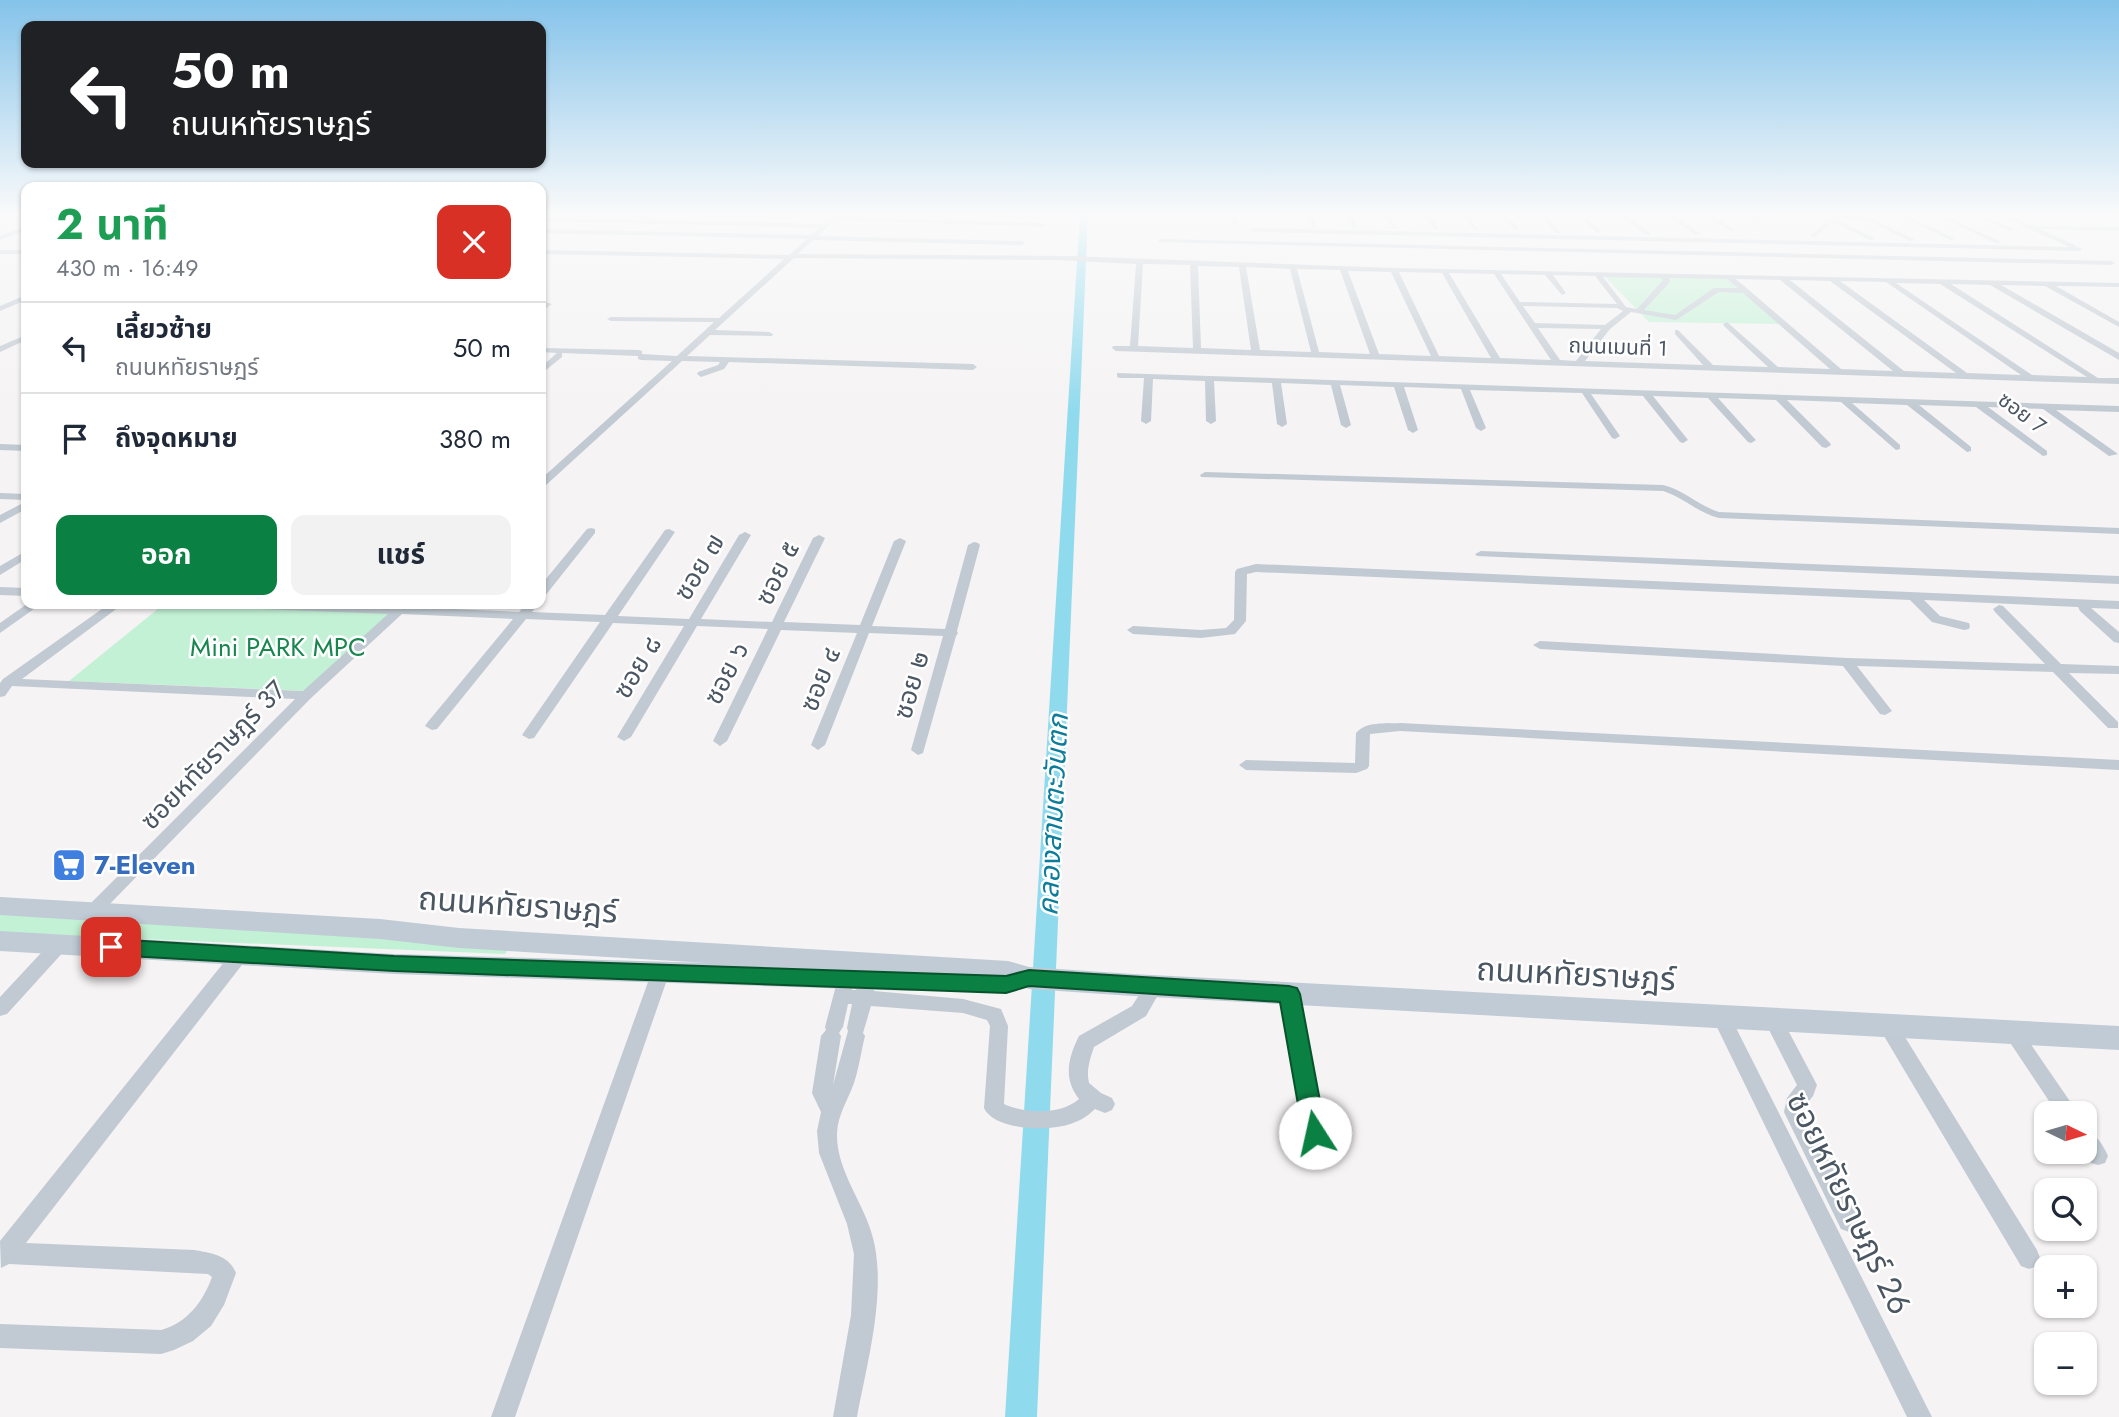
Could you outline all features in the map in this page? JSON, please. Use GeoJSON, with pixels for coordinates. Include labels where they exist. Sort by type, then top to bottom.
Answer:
{"type":"FeatureCollection","features":[{"type":"Feature","properties":{"kind":"main road","name":"ถนนหทัยราษฎร์"},"geometry":{"type":"LineString","coordinates":[[0,906],[380,929],[459,938],[944,975],[1006,984],[1029,978],[2119,1038]]}},
{"type":"Feature","properties":{"kind":"main road","name":"ถนนหทัยราษฎร์"},"geometry":{"type":"LineString","coordinates":[[0,941],[394,964],[661,971],[854,987],[944,975]]}},
{"type":"Feature","properties":{"kind":"street"},"geometry":{"type":"LineString","coordinates":[[546,479],[765,280]]}},
{"type":"Feature","properties":{"kind":"street"},"geometry":{"type":"LineString","coordinates":[[1132,280],[1134,349]]}},
{"type":"Feature","properties":{"kind":"street"},"geometry":{"type":"LineString","coordinates":[[1195,280],[1198,352]]}},
{"type":"Feature","properties":{"kind":"street"},"geometry":{"type":"LineString","coordinates":[[1244,280],[1256,354]]}},
{"type":"Feature","properties":{"kind":"street"},"geometry":{"type":"LineString","coordinates":[[1296,280],[1316,356]]}},
{"type":"Feature","properties":{"kind":"street"},"geometry":{"type":"LineString","coordinates":[[1347,280],[1376,358]]}},
{"type":"Feature","properties":{"kind":"street"},"geometry":{"type":"LineString","coordinates":[[1399,280],[1437,359]]}},
{"type":"Feature","properties":{"kind":"street"},"geometry":{"type":"LineString","coordinates":[[1449,280],[1497,361]]}},
{"type":"Feature","properties":{"kind":"street"},"geometry":{"type":"LineString","coordinates":[[1501,280],[1558,363]]}},
{"type":"Feature","properties":{"kind":"street"},"geometry":{"type":"LineString","coordinates":[[1552,280],[1562,293]]}},
{"type":"Feature","properties":{"kind":"street"},"geometry":{"type":"LineString","coordinates":[[1578,363],[1607,327],[1628,311],[1602,280]]}},
{"type":"Feature","properties":{"kind":"street"},"geometry":{"type":"LineString","coordinates":[[1639,311],[1667,280]]}},
{"type":"Feature","properties":{"kind":"street"},"geometry":{"type":"LineString","coordinates":[[1733,280],[1838,371]]}},
{"type":"Feature","properties":{"kind":"street"},"geometry":{"type":"LineString","coordinates":[[1785,280],[1902,374]]}},
{"type":"Feature","properties":{"kind":"street"},"geometry":{"type":"LineString","coordinates":[[1834,280],[1965,376]]}},
{"type":"Feature","properties":{"kind":"street"},"geometry":{"type":"LineString","coordinates":[[1864,280],[2119,285]]}},
{"type":"Feature","properties":{"kind":"street"},"geometry":{"type":"LineString","coordinates":[[1888,281],[2030,378]]}},
{"type":"Feature","properties":{"kind":"street"},"geometry":{"type":"LineString","coordinates":[[1941,281],[2096,380]]}},
{"type":"Feature","properties":{"kind":"street"},"geometry":{"type":"LineString","coordinates":[[1992,282],[2119,357]]}},
{"type":"Feature","properties":{"kind":"street"},"geometry":{"type":"LineString","coordinates":[[2046,283],[2119,325]]}},
{"type":"Feature","properties":{"kind":"street"},"geometry":{"type":"LineString","coordinates":[[2100,285],[2119,295]]}},
{"type":"Feature","properties":{"kind":"street"},"geometry":{"type":"LineString","coordinates":[[1517,304],[1623,308],[1676,318],[1717,290],[1745,291]]}},
{"type":"Feature","properties":{"kind":"street"},"geometry":{"type":"LineString","coordinates":[[0,309],[21,300]]}},
{"type":"Feature","properties":{"kind":"street"},"geometry":{"type":"LineString","coordinates":[[611,318],[720,320]]}},
{"type":"Feature","properties":{"kind":"street"},"geometry":{"type":"LineString","coordinates":[[1727,324],[1776,370]]}},
{"type":"Feature","properties":{"kind":"street"},"geometry":{"type":"LineString","coordinates":[[1532,325],[1607,327]]}},
{"type":"Feature","properties":{"kind":"street"},"geometry":{"type":"LineString","coordinates":[[707,332],[769,334]]}},
{"type":"Feature","properties":{"kind":"street"},"geometry":{"type":"LineString","coordinates":[[1678,332],[1711,368]]}},
{"type":"Feature","properties":{"kind":"street"},"geometry":{"type":"LineString","coordinates":[[0,335],[21,337]]}},
{"type":"Feature","properties":{"kind":"street"},"geometry":{"type":"LineString","coordinates":[[0,349],[21,339]]}},
{"type":"Feature","properties":{"kind":"street","name":"ถนนเมนที่ 1"},"geometry":{"type":"LineString","coordinates":[[1116,348],[2119,381]]}},
{"type":"Feature","properties":{"kind":"street"},"geometry":{"type":"LineString","coordinates":[[546,352],[973,367]]}},
{"type":"Feature","properties":{"kind":"street"},"geometry":{"type":"LineString","coordinates":[[546,353],[640,355]]}},
{"type":"Feature","properties":{"kind":"street"},"geometry":{"type":"LineString","coordinates":[[546,367],[559,355]]}},
{"type":"Feature","properties":{"kind":"street"},"geometry":{"type":"LineString","coordinates":[[701,374],[721,367],[727,359]]}},
{"type":"Feature","properties":{"kind":"street"},"geometry":{"type":"LineString","coordinates":[[1120,375],[2118,409]]}},
{"type":"Feature","properties":{"kind":"street"},"geometry":{"type":"LineString","coordinates":[[1146,421],[1149,376]]}},
{"type":"Feature","properties":{"kind":"street"},"geometry":{"type":"LineString","coordinates":[[1209,378],[1211,421]]}},
{"type":"Feature","properties":{"kind":"street"},"geometry":{"type":"LineString","coordinates":[[1276,380],[1282,424]]}},
{"type":"Feature","properties":{"kind":"street"},"geometry":{"type":"LineString","coordinates":[[1335,382],[1346,425]]}},
{"type":"Feature","properties":{"kind":"street"},"geometry":{"type":"LineString","coordinates":[[1398,384],[1413,430]]}},
{"type":"Feature","properties":{"kind":"street"},"geometry":{"type":"LineString","coordinates":[[1464,386],[1481,428]]}},
{"type":"Feature","properties":{"kind":"street"},"geometry":{"type":"LineString","coordinates":[[1584,390],[1615,436]]}},
{"type":"Feature","properties":{"kind":"street"},"geometry":{"type":"LineString","coordinates":[[1646,393],[1683,440]]}},
{"type":"Feature","properties":{"kind":"street"},"geometry":{"type":"LineString","coordinates":[[1711,396],[1751,440]]}},
{"type":"Feature","properties":{"kind":"street"},"geometry":{"type":"LineString","coordinates":[[1779,398],[1826,446]]}},
{"type":"Feature","properties":{"kind":"street"},"geometry":{"type":"LineString","coordinates":[[1844,400],[1896,447]]}},
{"type":"Feature","properties":{"kind":"street"},"geometry":{"type":"LineString","coordinates":[[1910,402],[1967,449]]}},
{"type":"Feature","properties":{"kind":"street","name":"ซอย 7"},"geometry":{"type":"LineString","coordinates":[[1978,404],[2043,453]]}},
{"type":"Feature","properties":{"kind":"street"},"geometry":{"type":"LineString","coordinates":[[2045,406],[2113,454]]}},
{"type":"Feature","properties":{"kind":"street"},"geometry":{"type":"LineString","coordinates":[[0,447],[21,448]]}},
{"type":"Feature","properties":{"kind":"street"},"geometry":{"type":"LineString","coordinates":[[546,466],[560,466]]}},
{"type":"Feature","properties":{"kind":"street"},"geometry":{"type":"LineString","coordinates":[[1205,474],[1663,488],[1678,492],[1697,509],[1718,515],[2119,531]]}},
{"type":"Feature","properties":{"kind":"street"},"geometry":{"type":"LineString","coordinates":[[0,496],[21,501]]}},
{"type":"Feature","properties":{"kind":"street"},"geometry":{"type":"LineString","coordinates":[[0,520],[21,504]]}},
{"type":"Feature","properties":{"kind":"street"},"geometry":{"type":"LineString","coordinates":[[546,587],[591,531]]}},
{"type":"Feature","properties":{"kind":"street"},"geometry":{"type":"LineString","coordinates":[[529,735],[669,532]]}},
{"type":"Feature","properties":{"kind":"street","name":"ซอย ๗"},"geometry":{"type":"LineString","coordinates":[[692,623],[745,534]]}},
{"type":"Feature","properties":{"kind":"street","name":"ซอย ๕"},"geometry":{"type":"LineString","coordinates":[[777,627],[819,538]]}},
{"type":"Feature","properties":{"kind":"street","name":"ซอย ๔"},"geometry":{"type":"LineString","coordinates":[[818,745],[900,541]]}},
{"type":"Feature","properties":{"kind":"street","name":"ซอย ๒"},"geometry":{"type":"LineString","coordinates":[[918,750],[974,545]]}},
{"type":"Feature","properties":{"kind":"street"},"geometry":{"type":"LineString","coordinates":[[1481,554],[2119,580]]}},
{"type":"Feature","properties":{"kind":"street"},"geometry":{"type":"LineString","coordinates":[[0,571],[21,557]]}},
{"type":"Feature","properties":{"kind":"street"},"geometry":{"type":"LineString","coordinates":[[1133,631],[1202,634],[1230,631],[1240,621],[1241,572],[1256,568],[2119,605]]}},
{"type":"Feature","properties":{"kind":"street"},"geometry":{"type":"LineString","coordinates":[[0,591],[21,592]]}},
{"type":"Feature","properties":{"kind":"street"},"geometry":{"type":"LineString","coordinates":[[1913,596],[1936,619],[1965,626]]}},
{"type":"Feature","properties":{"kind":"street"},"geometry":{"type":"LineString","coordinates":[[2084,608],[2119,639]]}},
{"type":"Feature","properties":{"kind":"street"},"geometry":{"type":"LineString","coordinates":[[0,629],[28,609]]}},
{"type":"Feature","properties":{"kind":"street"},"geometry":{"type":"LineString","coordinates":[[4,688],[110,609]]}},
{"type":"Feature","properties":{"kind":"street","name":"ซอยหทัยราษฎร์ 37"},"geometry":{"type":"LineString","coordinates":[[94,910],[306,695],[401,609]]}},
{"type":"Feature","properties":{"kind":"street"},"geometry":{"type":"LineString","coordinates":[[432,726],[528,609],[609,619],[952,633]]}},
{"type":"Feature","properties":{"kind":"street"},"geometry":{"type":"LineString","coordinates":[[1999,609],[2113,725]]}},
{"type":"Feature","properties":{"kind":"street","name":"ซอย ๘"},"geometry":{"type":"LineString","coordinates":[[624,737],[692,623]]}},
{"type":"Feature","properties":{"kind":"street","name":"ซอย ๖"},"geometry":{"type":"LineString","coordinates":[[720,741],[777,627]]}},
{"type":"Feature","properties":{"kind":"street"},"geometry":{"type":"LineString","coordinates":[[1540,645],[1847,662],[2119,670]]}},
{"type":"Feature","properties":{"kind":"street"},"geometry":{"type":"LineString","coordinates":[[1847,662],[1885,712]]}},
{"type":"Feature","properties":{"kind":"street"},"geometry":{"type":"LineString","coordinates":[[4,688],[306,695]]}},
{"type":"Feature","properties":{"kind":"street"},"geometry":{"type":"LineString","coordinates":[[1246,765],[1356,768],[1362,766],[1364,760],[1363,733],[1368,729],[1400,727],[2119,765]]}},
{"type":"Feature","properties":{"kind":"street"},"geometry":{"type":"LineString","coordinates":[[0,1009],[60,944]]}},
{"type":"Feature","properties":{"kind":"street"},"geometry":{"type":"LineString","coordinates":[[2,1255],[239,956]]}},
{"type":"Feature","properties":{"kind":"street"},"geometry":{"type":"LineString","coordinates":[[503,1417],[661,971]]}},
{"type":"Feature","properties":{"kind":"street"},"geometry":{"type":"LineString","coordinates":[[854,987],[994,1014],[999,1026],[994,1108],[1004,1116],[1060,1119],[1098,1102],[1082,1091],[1077,1076],[1086,1042],[1132,1017],[1139,1011],[1154,986]]}},
{"type":"Feature","properties":{"kind":"street"},"geometry":{"type":"LineString","coordinates":[[830,1109],[822,1093],[833,1032],[854,987]]}},
{"type":"Feature","properties":{"kind":"street"},"geometry":{"type":"LineString","coordinates":[[845,1417],[866,1280],[862,1236],[830,1156],[827,1137],[830,1109],[842,1087],[856,1032],[854,987]]}},
{"type":"Feature","properties":{"kind":"street"},"geometry":{"type":"LineString","coordinates":[[1289,994],[1319,1157]]}},
{"type":"Feature","properties":{"kind":"street","name":"ซอยหทัยราษฎร์ 26"},"geometry":{"type":"LineString","coordinates":[[1721,1017],[1920,1417]]}},
{"type":"Feature","properties":{"kind":"street"},"geometry":{"type":"LineString","coordinates":[[1773,1020],[1807,1085],[1794,1104],[1794,1112],[1849,1222]]}},
{"type":"Feature","properties":{"kind":"street"},"geometry":{"type":"LineString","coordinates":[[1888,1026],[2029,1258]]}},
{"type":"Feature","properties":{"kind":"street"},"geometry":{"type":"LineString","coordinates":[[2012,1032],[2060,1101]]}},
{"type":"Feature","properties":{"kind":"street"},"geometry":{"type":"LineString","coordinates":[[0,1336],[161,1342],[179,1339],[208,1311],[225,1273],[213,1264],[194,1261],[2,1255]]}},
{"type":"Feature","properties":{"kind":"green space"},"geometry":{"type":"Polygon","coordinates":[[[1608,280],[1731,280],[1784,324],[1649,322],[1608,280]]]}},
{"type":"Feature","properties":{"kind":"green space","name":"Mini PARK MPC"},"geometry":{"type":"Polygon","coordinates":[[[158,609],[397,609],[309,691],[69,681],[158,609]]]}},
{"type":"Feature","properties":{"kind":"green space"},"geometry":{"type":"Polygon","coordinates":[[[0,913],[273,926],[508,950],[505,954],[0,933],[0,913]]]}},
{"type":"Feature","properties":{"kind":"waterway","name":"คลองสามตะวันตก"},"geometry":{"type":"LineString","coordinates":[[1021,1417],[1081,280]]}},
{"type":"Feature","properties":{"kind":"place","name":"7-Eleven"},"geometry":{"type":"Point","coordinates":[69,865]}},
{"type":"Feature","properties":{"kind":"route"},"geometry":{"type":"LineString","coordinates":[[111,947],[394,964],[740,973],[1006,984],[1029,978],[1289,994],[1315,1133]]}}]}
